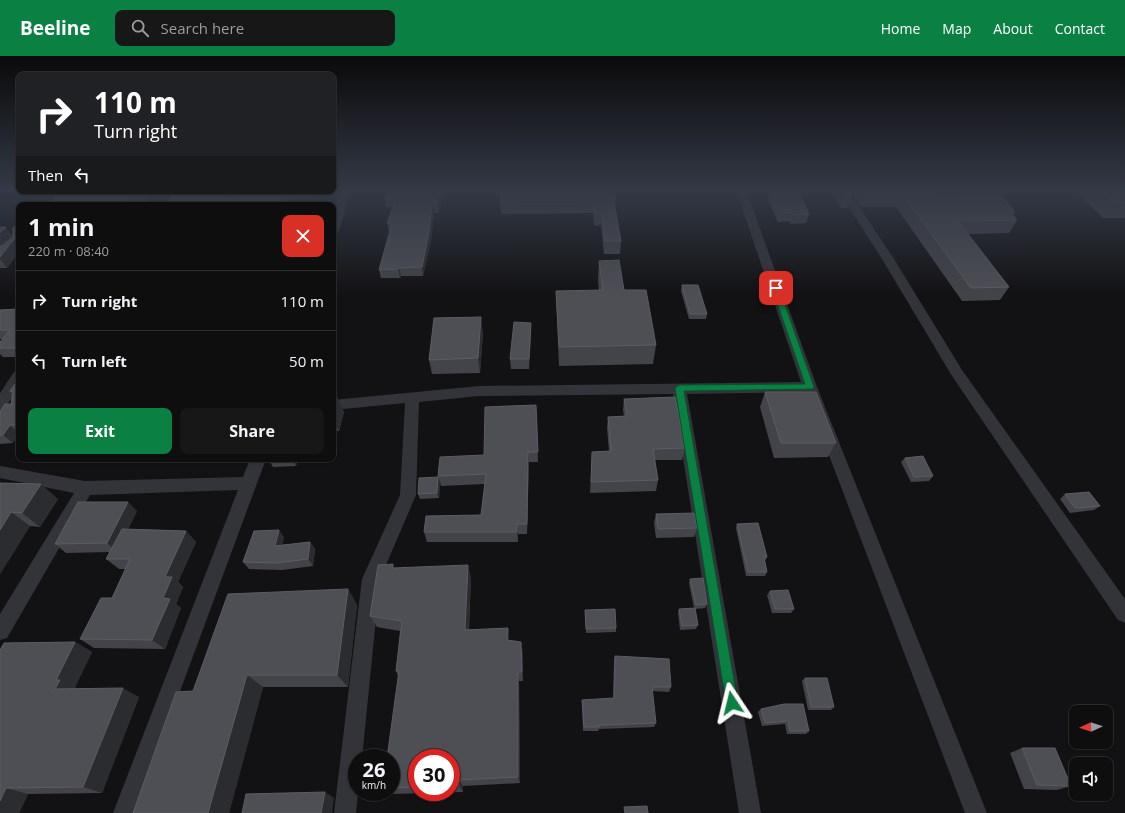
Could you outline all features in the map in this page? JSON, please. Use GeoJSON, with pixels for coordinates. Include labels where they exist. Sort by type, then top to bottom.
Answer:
{"type":"FeatureCollection","features":[{"type":"Feature","properties":{"kind":"street"},"geometry":{"type":"LineString","coordinates":[[753,225],[810,387],[976,813]]}},
{"type":"Feature","properties":{"kind":"street"},"geometry":{"type":"LineString","coordinates":[[867,225],[957,373],[1125,614]]}},
{"type":"Feature","properties":{"kind":"street"},"geometry":{"type":"LineString","coordinates":[[4,405],[16,382]]}},
{"type":"Feature","properties":{"kind":"street"},"geometry":{"type":"LineString","coordinates":[[336,405],[479,391],[810,387]]}},
{"type":"Feature","properties":{"kind":"street"},"geometry":{"type":"LineString","coordinates":[[679,388],[750,813]]}},
{"type":"Feature","properties":{"kind":"street"},"geometry":{"type":"LineString","coordinates":[[345,813],[371,579],[408,495],[412,397]]}},
{"type":"Feature","properties":{"kind":"street"},"geometry":{"type":"LineString","coordinates":[[124,813],[257,462]]}},
{"type":"Feature","properties":{"kind":"street"},"geometry":{"type":"LineString","coordinates":[[0,472],[85,488],[249,483]]}},
{"type":"Feature","properties":{"kind":"street"},"geometry":{"type":"LineString","coordinates":[[0,631],[85,488]]}},
{"type":"Feature","properties":{"kind":"building"},"geometry":{"type":"Polygon","coordinates":[[[391,225],[430,225],[422,267],[379,270],[391,225]]]}},
{"type":"Feature","properties":{"kind":"building"},"geometry":{"type":"Polygon","coordinates":[[[603,225],[618,225],[621,241],[605,241],[603,225]]]}},
{"type":"Feature","properties":{"kind":"building"},"geometry":{"type":"Polygon","coordinates":[[[925,225],[961,225],[1009,287],[971,288],[925,225]]]}},
{"type":"Feature","properties":{"kind":"building"},"geometry":{"type":"Polygon","coordinates":[[[0,227],[6,227],[0,233],[0,227]]]}},
{"type":"Feature","properties":{"kind":"building"},"geometry":{"type":"Polygon","coordinates":[[[13,227],[16,227],[16,237],[0,257],[0,246],[13,237],[13,227]]]}},
{"type":"Feature","properties":{"kind":"building"},"geometry":{"type":"Polygon","coordinates":[[[619,260],[624,290],[646,290],[656,345],[559,347],[556,291],[603,290],[599,261],[619,260]]]}},
{"type":"Feature","properties":{"kind":"building"},"geometry":{"type":"Polygon","coordinates":[[[682,285],[698,285],[707,314],[690,314],[682,285]]]}},
{"type":"Feature","properties":{"kind":"building"},"geometry":{"type":"Polygon","coordinates":[[[16,309],[15,348],[0,348],[0,342],[10,330],[0,330],[0,310],[16,309]]]}},
{"type":"Feature","properties":{"kind":"building"},"geometry":{"type":"Polygon","coordinates":[[[481,317],[478,358],[429,360],[434,318],[481,317]]]}},
{"type":"Feature","properties":{"kind":"building"},"geometry":{"type":"Polygon","coordinates":[[[514,322],[531,323],[529,359],[510,359],[514,322]]]}},
{"type":"Feature","properties":{"kind":"building"},"geometry":{"type":"Polygon","coordinates":[[[16,383],[16,425],[10,425],[3,435],[0,435],[0,411],[5,404],[11,404],[13,392],[10,391],[16,383]]]}},
{"type":"Feature","properties":{"kind":"building"},"geometry":{"type":"Polygon","coordinates":[[[765,392],[816,392],[836,443],[781,443],[765,392]]]}},
{"type":"Feature","properties":{"kind":"building"},"geometry":{"type":"Polygon","coordinates":[[[675,397],[685,448],[653,449],[658,480],[591,482],[592,452],[611,451],[608,417],[627,416],[624,399],[675,397]]]}},
{"type":"Feature","properties":{"kind":"building"},"geometry":{"type":"Polygon","coordinates":[[[536,405],[538,452],[528,452],[527,524],[517,524],[517,532],[424,532],[426,516],[481,515],[486,474],[438,476],[440,457],[484,455],[485,407],[536,405]]]}},
{"type":"Feature","properties":{"kind":"building"},"geometry":{"type":"Polygon","coordinates":[[[923,456],[933,476],[914,477],[905,458],[923,456]]]}},
{"type":"Feature","properties":{"kind":"building"},"geometry":{"type":"Polygon","coordinates":[[[438,477],[437,493],[418,494],[419,478],[438,477]]]}},
{"type":"Feature","properties":{"kind":"building"},"geometry":{"type":"Polygon","coordinates":[[[0,483],[41,484],[22,513],[11,512],[0,530],[0,483]]]}},
{"type":"Feature","properties":{"kind":"building"},"geometry":{"type":"Polygon","coordinates":[[[1089,492],[1100,506],[1075,508],[1065,494],[1089,492]]]}},
{"type":"Feature","properties":{"kind":"building"},"geometry":{"type":"Polygon","coordinates":[[[78,502],[128,502],[107,543],[55,544],[78,502]]]}},
{"type":"Feature","properties":{"kind":"building"},"geometry":{"type":"Polygon","coordinates":[[[694,513],[697,528],[658,529],[656,514],[694,513]]]}},
{"type":"Feature","properties":{"kind":"building"},"geometry":{"type":"Polygon","coordinates":[[[758,523],[767,557],[764,558],[767,572],[748,572],[737,524],[758,523]]]}},
{"type":"Feature","properties":{"kind":"building"},"geometry":{"type":"Polygon","coordinates":[[[122,529],[186,531],[165,577],[172,577],[163,598],[170,599],[152,640],[80,639],[101,598],[112,598],[130,559],[106,559],[122,529]]]}},
{"type":"Feature","properties":{"kind":"building"},"geometry":{"type":"Polygon","coordinates":[[[279,530],[275,546],[310,542],[308,559],[276,563],[243,562],[254,531],[279,530]]]}},
{"type":"Feature","properties":{"kind":"building"},"geometry":{"type":"Polygon","coordinates":[[[393,564],[393,568],[468,565],[465,630],[508,628],[507,640],[521,642],[522,672],[518,672],[518,777],[460,780],[460,749],[408,749],[408,787],[400,788],[400,749],[388,749],[399,671],[396,671],[402,621],[370,616],[378,565],[393,564]]]}},
{"type":"Feature","properties":{"kind":"building"},"geometry":{"type":"Polygon","coordinates":[[[703,578],[707,604],[696,605],[690,579],[703,578]]]}},
{"type":"Feature","properties":{"kind":"building"},"geometry":{"type":"Polygon","coordinates":[[[348,589],[337,675],[247,675],[208,813],[133,813],[176,692],[193,691],[228,594],[348,589]]]}},
{"type":"Feature","properties":{"kind":"building"},"geometry":{"type":"Polygon","coordinates":[[[788,590],[794,609],[775,609],[770,591],[788,590]]]}},
{"type":"Feature","properties":{"kind":"building"},"geometry":{"type":"Polygon","coordinates":[[[695,608],[698,625],[682,626],[679,609],[695,608]]]}},
{"type":"Feature","properties":{"kind":"building"},"geometry":{"type":"Polygon","coordinates":[[[615,609],[616,628],[586,629],[585,610],[615,609]]]}},
{"type":"Feature","properties":{"kind":"building"},"geometry":{"type":"Polygon","coordinates":[[[75,642],[56,680],[60,680],[55,689],[123,688],[83,787],[6,788],[0,801],[0,650],[4,643],[75,642]]]}},
{"type":"Feature","properties":{"kind":"building"},"geometry":{"type":"Polygon","coordinates":[[[615,656],[669,659],[671,687],[652,687],[656,723],[584,727],[582,700],[614,698],[615,656]]]}},
{"type":"Feature","properties":{"kind":"building"},"geometry":{"type":"Polygon","coordinates":[[[805,678],[827,678],[834,707],[811,707],[805,678]]]}},
{"type":"Feature","properties":{"kind":"building"},"geometry":{"type":"Polygon","coordinates":[[[784,704],[803,704],[809,731],[790,731],[788,721],[765,723],[761,709],[784,704]]]}},
{"type":"Feature","properties":{"kind":"building"},"geometry":{"type":"Polygon","coordinates":[[[1022,748],[1055,748],[1069,781],[1069,786],[1037,785],[1022,748]]]}},
{"type":"Feature","properties":{"kind":"building"},"geometry":{"type":"Polygon","coordinates":[[[325,792],[321,813],[242,813],[246,794],[325,792]]]}},
{"type":"Feature","properties":{"kind":"building"},"geometry":{"type":"Polygon","coordinates":[[[647,806],[648,813],[625,813],[624,807],[647,806]]]}},
{"type":"Feature","properties":{"kind":"route"},"geometry":{"type":"LineString","coordinates":[[732,703],[679,388],[810,387],[776,288]]}}]}
